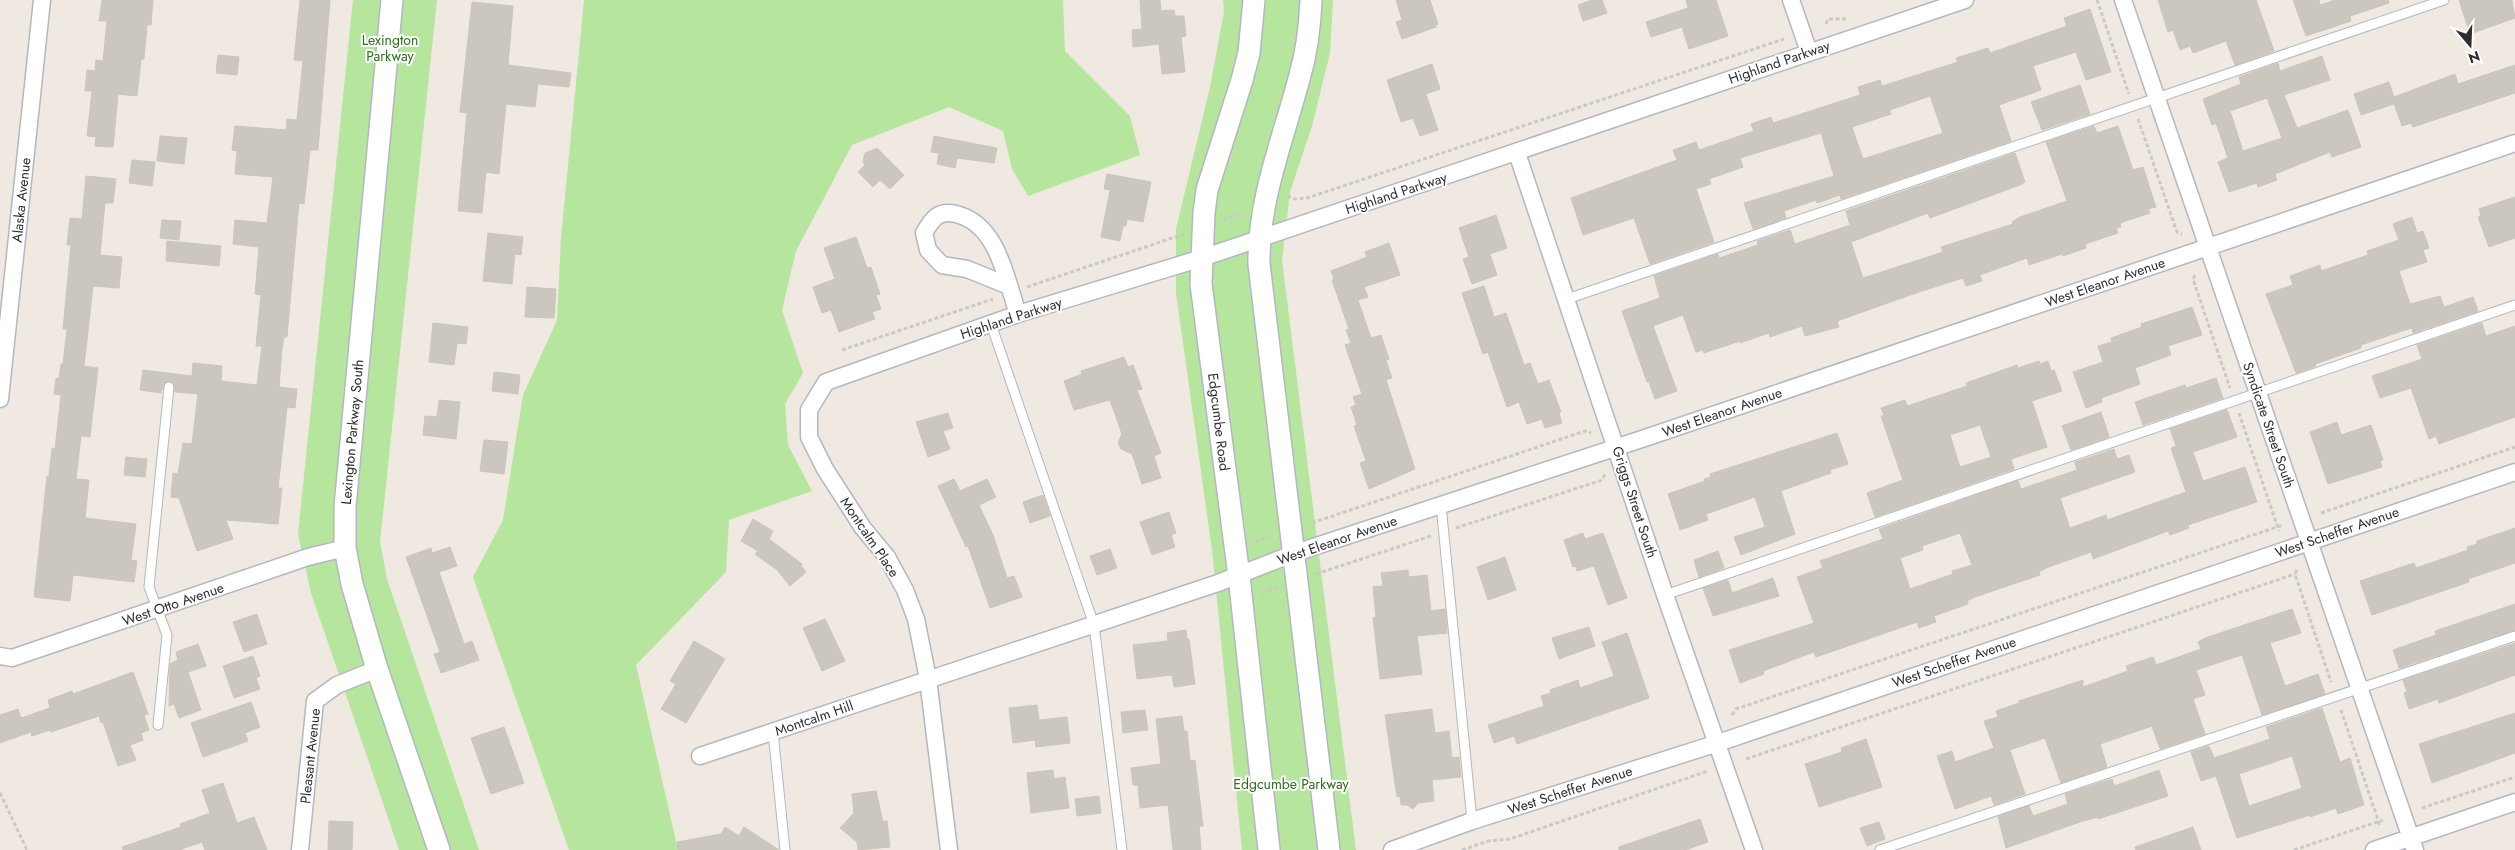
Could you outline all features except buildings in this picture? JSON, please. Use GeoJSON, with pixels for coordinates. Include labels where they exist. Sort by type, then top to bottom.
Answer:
{"type":"FeatureCollection","features":[{"type":"Feature","properties":{"kind":"street","name":"Alaska Avenue"},"geometry":{"type":"LineString","coordinates":[[0,399],[7,272],[42,0]]}},
{"type":"Feature","properties":{"kind":"street","name":"Lexington Parkway South"},"geometry":{"type":"LineString","coordinates":[[392,0],[345,506],[345,548],[352,584],[377,669],[439,850]]}},
{"type":"Feature","properties":{"kind":"street","name":"Edgcumbe Road"},"geometry":{"type":"LineString","coordinates":[[1254,0],[1253,20],[1244,71],[1207,190],[1201,284],[1239,576],[1269,850]]}},
{"type":"Feature","properties":{"kind":"street"},"geometry":{"type":"LineString","coordinates":[[1311,0],[1309,31],[1301,73],[1268,188],[1259,238],[1259,264],[1329,850]]}},
{"type":"Feature","properties":{"kind":"street"},"geometry":{"type":"LineString","coordinates":[[1791,0],[1809,52]]}},
{"type":"Feature","properties":{"kind":"street","name":"Syndicate Street South"},"geometry":{"type":"LineString","coordinates":[[2123,0],[2413,844]]}},
{"type":"Feature","properties":{"kind":"street","name":"Highland Parkway"},"geometry":{"type":"LineString","coordinates":[[826,382],[1018,314],[1202,258],[1517,153],[1960,1]]}},
{"type":"Feature","properties":{"kind":"street","name":"West Eleanor Avenue"},"geometry":{"type":"LineString","coordinates":[[928,679],[1239,576],[1294,552],[1618,447],[2515,143]]}},
{"type":"Feature","properties":{"kind":"street","name":"Griggs Street South"},"geometry":{"type":"LineString","coordinates":[[1517,153],[1618,447],[1665,595],[1754,850]]}},
{"type":"Feature","properties":{"kind":"street"},"geometry":{"type":"LineString","coordinates":[[1009,286],[967,269],[942,265],[928,250],[924,234],[932,218],[946,212],[966,216],[984,230],[997,253],[1009,286],[1018,314]]}},
{"type":"Feature","properties":{"kind":"street","name":"Montcalm Place"},"geometry":{"type":"LineString","coordinates":[[826,382],[809,410],[809,437],[825,469],[863,528],[887,558],[905,590],[916,618],[928,679],[949,850]]}},
{"type":"Feature","properties":{"kind":"street","name":"West Scheffer Avenue"},"geometry":{"type":"LineString","coordinates":[[1392,850],[1472,821],[1718,743],[2515,472]]}},
{"type":"Feature","properties":{"kind":"street","name":"West Otto Avenue"},"geometry":{"type":"LineString","coordinates":[[0,656],[12,658],[308,558],[345,548]]}},
{"type":"Feature","properties":{"kind":"street","name":"Pleasant Avenue"},"geometry":{"type":"LineString","coordinates":[[300,850],[316,701],[337,684],[377,669]]}},
{"type":"Feature","properties":{"kind":"street","name":"Montcalm Hill"},"geometry":{"type":"LineString","coordinates":[[700,756],[928,679]]}},
{"type":"Feature","properties":{"kind":"street"},"geometry":{"type":"LineString","coordinates":[[2374,850],[2413,844],[2515,802]]}},
{"type":"Feature","properties":{"kind":"lane"},"geometry":{"type":"LineString","coordinates":[[1567,299],[2444,0]]}},
{"type":"Feature","properties":{"kind":"lane"},"geometry":{"type":"LineString","coordinates":[[1665,595],[2515,305]]}},
{"type":"Feature","properties":{"kind":"lane"},"geometry":{"type":"LineString","coordinates":[[992,324],[1094,625],[1122,850]]}},
{"type":"Feature","properties":{"kind":"lane"},"geometry":{"type":"LineString","coordinates":[[158,724],[167,635],[156,610],[149,587],[170,387]]}},
{"type":"Feature","properties":{"kind":"lane"},"geometry":{"type":"LineString","coordinates":[[1441,505],[1472,821]]}},
{"type":"Feature","properties":{"kind":"lane"},"geometry":{"type":"LineString","coordinates":[[1880,850],[2515,636]]}},
{"type":"Feature","properties":{"kind":"lane"},"geometry":{"type":"LineString","coordinates":[[774,732],[786,850]]}},
{"type":"Feature","properties":{"kind":"path"},"geometry":{"type":"LineString","coordinates":[[1826,24],[1828,19],[1844,20],[1853,17]]}},
{"type":"Feature","properties":{"kind":"path"},"geometry":{"type":"LineString","coordinates":[[1285,201],[1288,195],[1295,199],[1307,198],[1784,39]]}},
{"type":"Feature","properties":{"kind":"path"},"geometry":{"type":"LineString","coordinates":[[1216,222],[1249,212]]}},
{"type":"Feature","properties":{"kind":"path"},"geometry":{"type":"LineString","coordinates":[[1312,523],[1585,431],[1590,433]]}},
{"type":"Feature","properties":{"kind":"path"},"geometry":{"type":"LineString","coordinates":[[2321,513],[2515,447]]}},
{"type":"Feature","properties":{"kind":"path"},"geometry":{"type":"LineString","coordinates":[[1732,715],[1736,709],[2283,525]]}},
{"type":"Feature","properties":{"kind":"path"},"geometry":{"type":"LineString","coordinates":[[1248,543],[1272,536]]}},
{"type":"Feature","properties":{"kind":"path"},"geometry":{"type":"LineString","coordinates":[[1746,759],[2294,574]]}},
{"type":"Feature","properties":{"kind":"path"},"geometry":{"type":"LineString","coordinates":[[1254,595],[1283,586]]}},
{"type":"Feature","properties":{"kind":"path"},"geometry":{"type":"LineString","coordinates":[[1462,850],[1488,841],[1510,839],[1708,771]]}},
{"type":"Feature","properties":{"kind":"path"},"geometry":{"type":"LineString","coordinates":[[2422,808],[2515,777]]}},
{"type":"Feature","properties":{"kind":"path"},"geometry":{"type":"LineString","coordinates":[[0,792],[27,850]]}},
{"type":"Feature","properties":{"kind":"path"},"geometry":{"type":"LineString","coordinates":[[2294,850],[2383,820]]}},
{"type":"Feature","properties":{"kind":"green space","name":"Lexington Parkway"},"geometry":{"type":"Polygon","coordinates":[[[353,0],[437,0],[380,542],[387,579],[479,850],[399,850],[311,593],[298,534],[353,0]]]}},
{"type":"Feature","properties":{"kind":"green space"},"geometry":{"type":"Polygon","coordinates":[[[584,0],[1063,0],[1065,51],[1130,116],[1140,155],[1028,196],[1012,169],[1003,131],[949,107],[852,145],[796,251],[782,310],[803,373],[785,404],[788,445],[812,491],[729,520],[726,572],[636,665],[678,850],[569,850],[473,577],[503,520],[523,395],[557,320],[561,238],[584,0]]]}},
{"type":"Feature","properties":{"kind":"green space","name":"Edgcumbe Parkway"},"geometry":{"type":"Polygon","coordinates":[[[1223,0],[1333,0],[1330,53],[1312,126],[1290,192],[1282,260],[1356,850],[1242,850],[1212,550],[1176,293],[1176,229],[1210,87],[1224,12],[1223,0]]]}}]}
